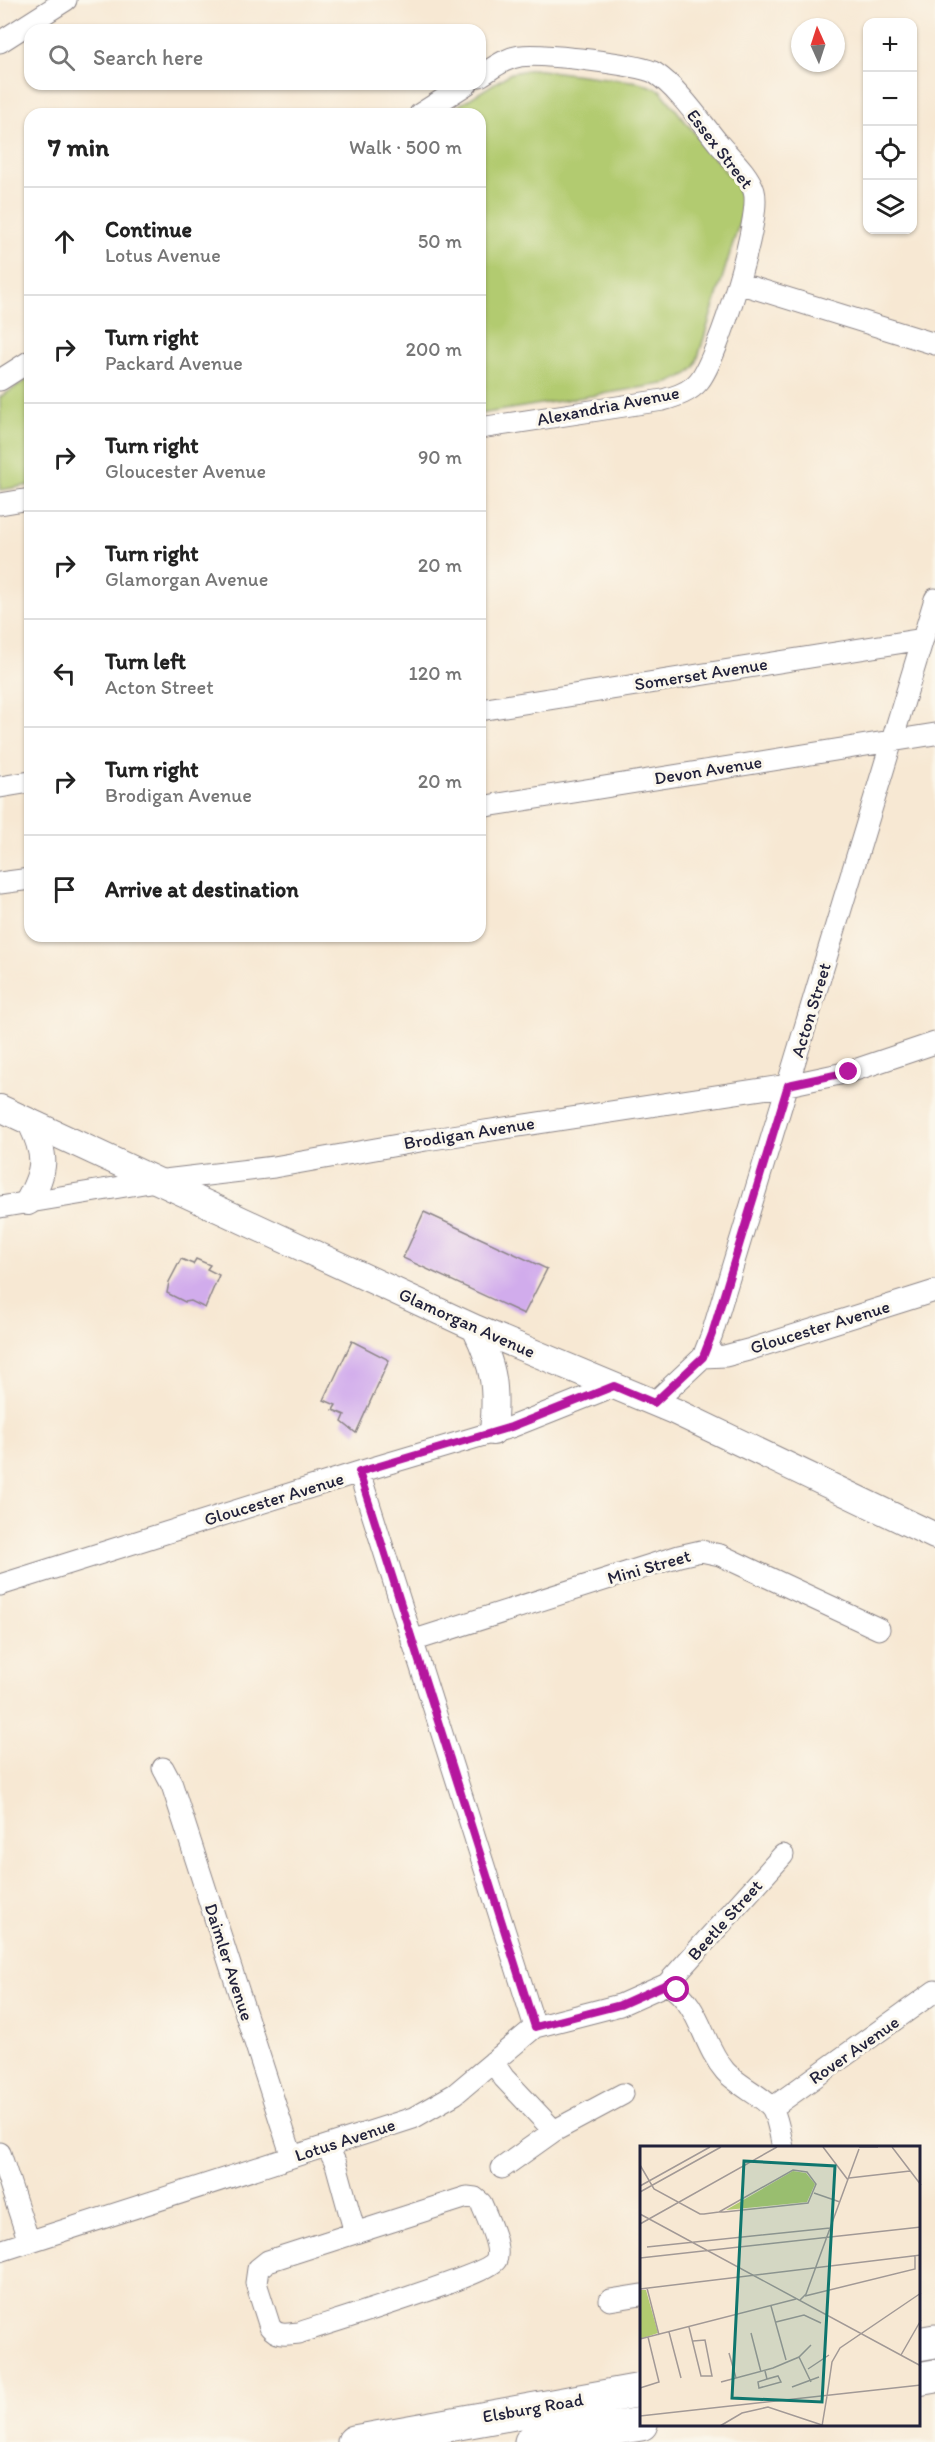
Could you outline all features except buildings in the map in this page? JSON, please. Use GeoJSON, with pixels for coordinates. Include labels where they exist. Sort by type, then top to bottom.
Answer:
{"type":"FeatureCollection","features":[{"type":"Feature","properties":{"kind":"main road"},"geometry":{"type":"LineString","coordinates":[[920,2344],[935,2341]]}},
{"type":"Feature","properties":{"kind":"main road"},"geometry":{"type":"LineString","coordinates":[[920,2379],[935,2376]]}},
{"type":"Feature","properties":{"kind":"main road","name":"Elsburg Road"},"geometry":{"type":"LineString","coordinates":[[354,2442],[640,2390]]}},
{"type":"Feature","properties":{"kind":"main road","name":"Elsburg Road"},"geometry":{"type":"LineString","coordinates":[[531,2442],[640,2424]]}},
{"type":"Feature","properties":{"kind":"street"},"geometry":{"type":"LineString","coordinates":[[28,24],[66,0]]}},
{"type":"Feature","properties":{"kind":"street"},"geometry":{"type":"LineString","coordinates":[[0,42],[24,27]]}},
{"type":"Feature","properties":{"kind":"street","name":"Essex Street"},"geometry":{"type":"LineString","coordinates":[[486,72],[508,58],[539,55],[642,68],[659,76],[703,123],[755,193],[753,217],[738,284]]}},
{"type":"Feature","properties":{"kind":"street"},"geometry":{"type":"LineString","coordinates":[[429,108],[458,90]]}},
{"type":"Feature","properties":{"kind":"street"},"geometry":{"type":"LineString","coordinates":[[738,284],[935,344]]}},
{"type":"Feature","properties":{"kind":"street","name":"Alexandria Avenue"},"geometry":{"type":"LineString","coordinates":[[486,427],[663,399],[689,390],[702,376],[715,351],[738,284]]}},
{"type":"Feature","properties":{"kind":"street"},"geometry":{"type":"LineString","coordinates":[[0,380],[24,365]]}},
{"type":"Feature","properties":{"kind":"street"},"geometry":{"type":"LineString","coordinates":[[0,504],[24,500]]}},
{"type":"Feature","properties":{"kind":"street","name":"Acton Street"},"geometry":{"type":"LineString","coordinates":[[654,1403],[703,1357],[712,1334],[935,598]]}},
{"type":"Feature","properties":{"kind":"street","name":"Somerset Avenue"},"geometry":{"type":"LineString","coordinates":[[486,709],[922,639]]}},
{"type":"Feature","properties":{"kind":"street","name":"Devon Avenue"},"geometry":{"type":"LineString","coordinates":[[486,806],[935,734]]}},
{"type":"Feature","properties":{"kind":"street"},"geometry":{"type":"LineString","coordinates":[[0,787],[24,783]]}},
{"type":"Feature","properties":{"kind":"street"},"geometry":{"type":"LineString","coordinates":[[0,883],[24,880]]}},
{"type":"Feature","properties":{"kind":"street","name":"Brodigan Avenue"},"geometry":{"type":"LineString","coordinates":[[0,1207],[156,1181],[273,1167],[426,1140],[788,1085],[849,1072],[935,1043]]}},
{"type":"Feature","properties":{"kind":"street","name":"Glamorgan Avenue"},"geometry":{"type":"LineString","coordinates":[[0,1108],[475,1328],[654,1403],[935,1536]]}},
{"type":"Feature","properties":{"kind":"street"},"geometry":{"type":"LineString","coordinates":[[28,1202],[39,1182],[42,1168],[40,1142],[30,1123]]}},
{"type":"Feature","properties":{"kind":"street","name":"Gloucester Avenue"},"geometry":{"type":"LineString","coordinates":[[703,1357],[725,1356],[748,1350],[935,1291]]}},
{"type":"Feature","properties":{"kind":"street"},"geometry":{"type":"LineString","coordinates":[[475,1328],[493,1372],[496,1398],[493,1432]]}},
{"type":"Feature","properties":{"kind":"street","name":"Gloucester Avenue"},"geometry":{"type":"LineString","coordinates":[[0,1585],[493,1432],[550,1413],[614,1386]]}},
{"type":"Feature","properties":{"kind":"street"},"geometry":{"type":"LineString","coordinates":[[359,1472],[535,2027]]}},
{"type":"Feature","properties":{"kind":"street","name":"Mini Street"},"geometry":{"type":"LineString","coordinates":[[412,1641],[701,1551],[720,1555],[879,1629]]}},
{"type":"Feature","properties":{"kind":"street","name":"Daimler Avenue"},"geometry":{"type":"LineString","coordinates":[[163,1768],[172,1785],[292,2157]]}},
{"type":"Feature","properties":{"kind":"street","name":"Beetle Street"},"geometry":{"type":"LineString","coordinates":[[667,1984],[783,1855]]}},
{"type":"Feature","properties":{"kind":"street"},"geometry":{"type":"LineString","coordinates":[[667,1984],[677,1990],[697,2015],[711,2049],[723,2069],[735,2082],[772,2108],[782,2146]]}},
{"type":"Feature","properties":{"kind":"street","name":"Lotus Avenue"},"geometry":{"type":"LineString","coordinates":[[0,2251],[413,2118],[455,2094],[535,2027],[620,2005],[667,1984]]}},
{"type":"Feature","properties":{"kind":"street","name":"Rover Avenue"},"geometry":{"type":"LineString","coordinates":[[772,2108],[935,1991]]}},
{"type":"Feature","properties":{"kind":"street"},"geometry":{"type":"LineString","coordinates":[[493,2062],[504,2078],[554,2131]]}},
{"type":"Feature","properties":{"kind":"street"},"geometry":{"type":"LineString","coordinates":[[502,2168],[554,2131],[622,2094]]}},
{"type":"Feature","properties":{"kind":"street"},"geometry":{"type":"LineString","coordinates":[[327,2146],[336,2164],[356,2233]]}},
{"type":"Feature","properties":{"kind":"street"},"geometry":{"type":"LineString","coordinates":[[0,2153],[29,2242]]}},
{"type":"Feature","properties":{"kind":"street"},"geometry":{"type":"LineString","coordinates":[[467,2197],[475,2198],[481,2203],[498,2250],[496,2259],[491,2265],[462,2278],[299,2333],[279,2335],[274,2332],[270,2327],[256,2283],[258,2269],[268,2261],[356,2233],[467,2197]]}},
{"type":"Feature","properties":{"kind":"street"},"geometry":{"type":"LineString","coordinates":[[610,2300],[640,2295]]}},
{"type":"Feature","properties":{"kind":"green space"},"geometry":{"type":"Polygon","coordinates":[[[533,69],[639,82],[660,90],[735,183],[743,202],[742,214],[695,367],[688,374],[669,383],[486,413],[486,108],[455,108],[511,73],[533,69]]]}},
{"type":"Feature","properties":{"kind":"green space"},"geometry":{"type":"Polygon","coordinates":[[[24,382],[24,486],[0,490],[0,397],[24,382]]]}},
{"type":"Feature","properties":{"kind":"route"},"geometry":{"type":"LineString","coordinates":[[677,1990],[667,1984],[620,2005],[535,2027],[359,1472],[511,1427],[614,1386],[654,1403],[703,1357],[788,1085],[849,1072]]}}]}
